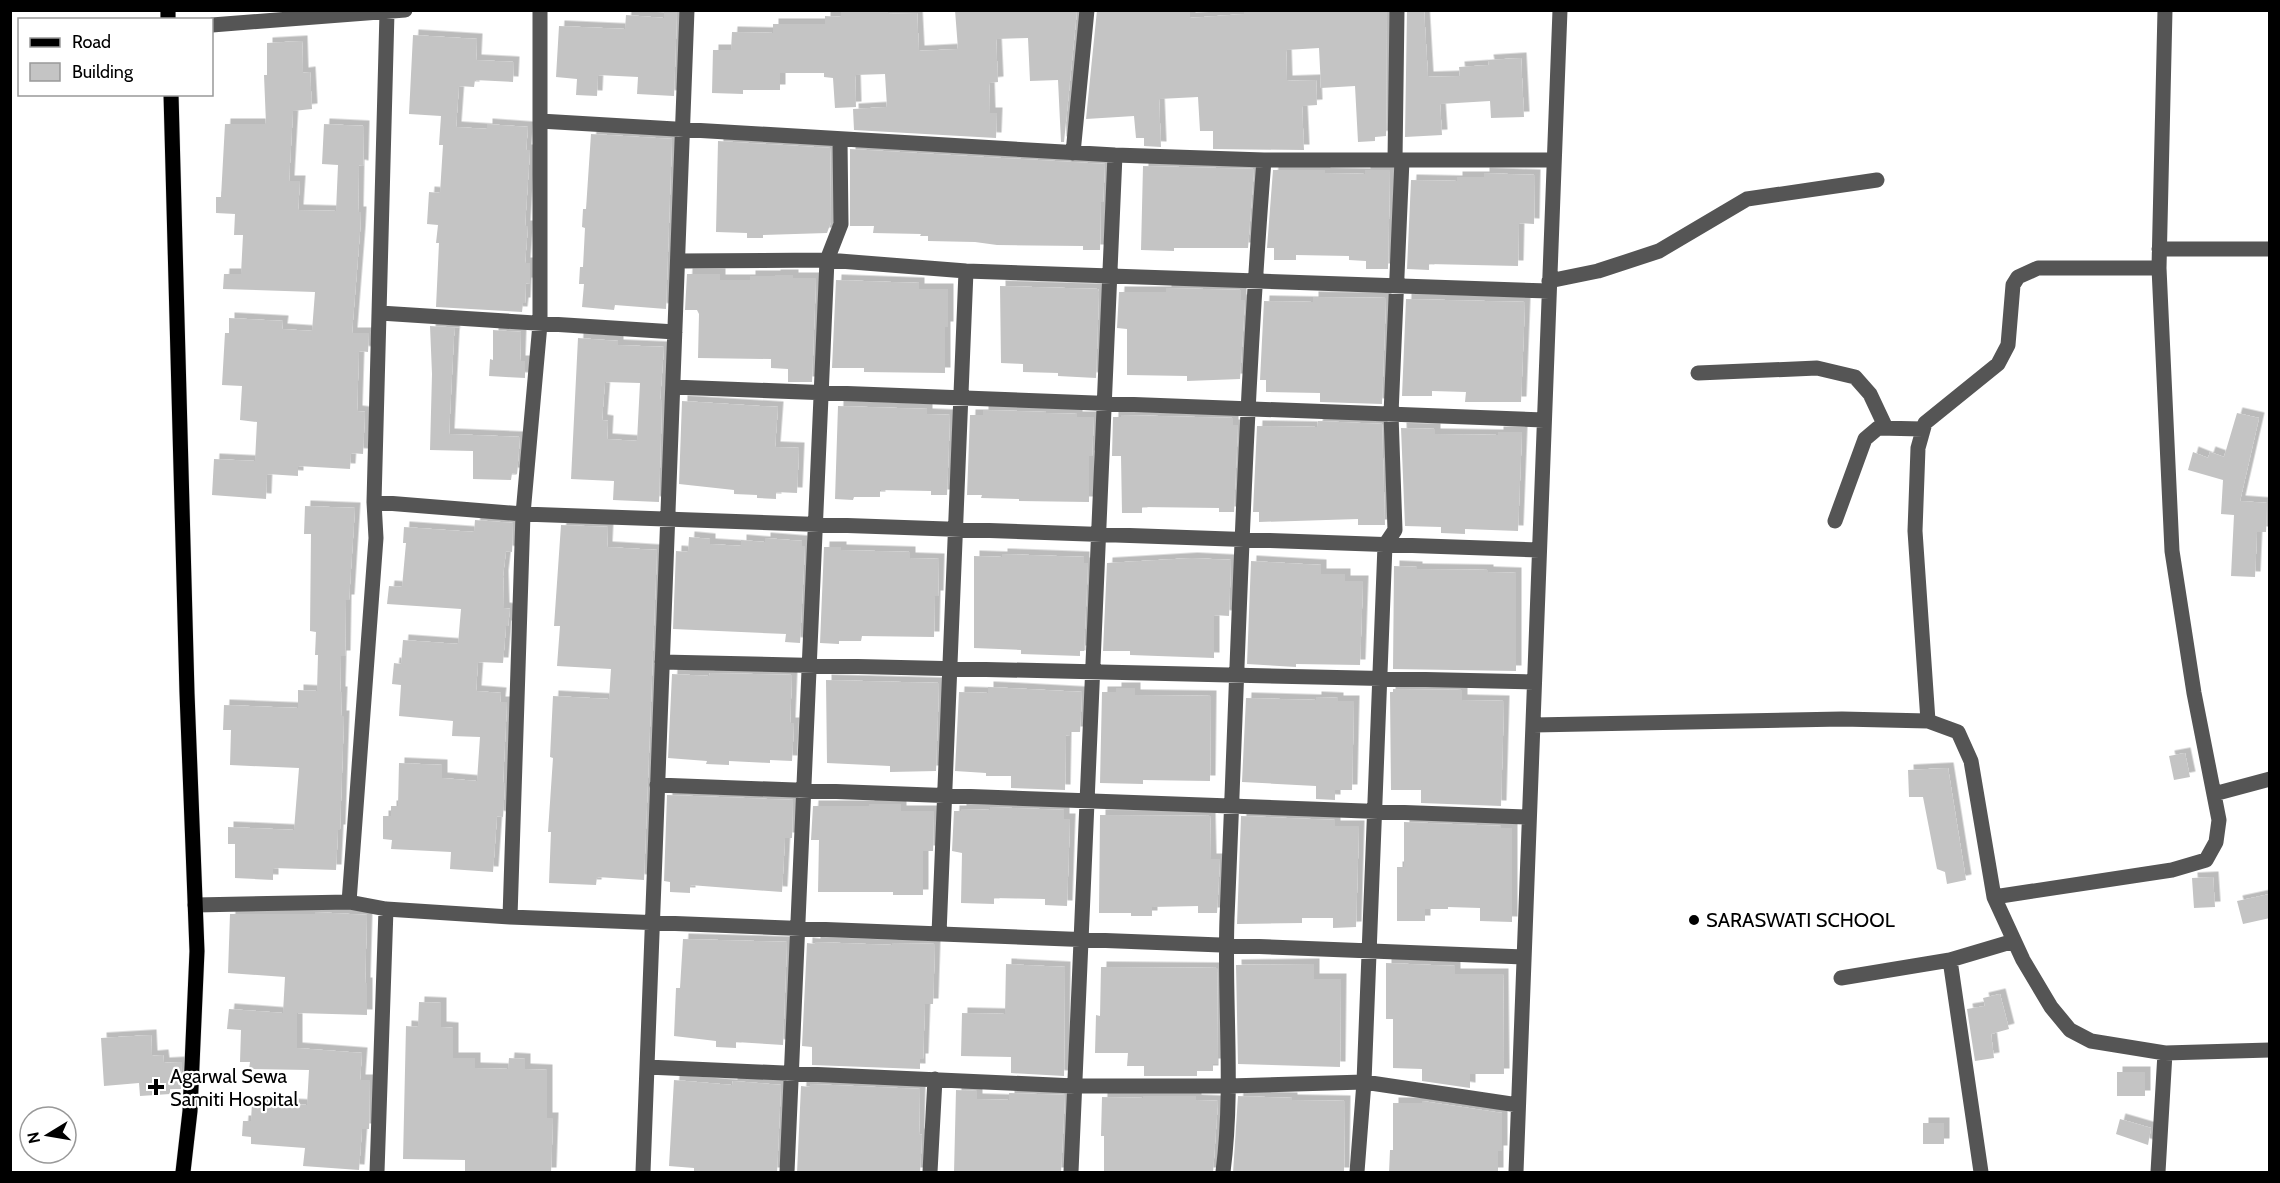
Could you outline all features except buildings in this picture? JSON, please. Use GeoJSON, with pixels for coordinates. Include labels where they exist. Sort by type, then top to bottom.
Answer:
{"type":"FeatureCollection","features":[{"type":"Feature","properties":{"kind":"main road"},"geometry":{"type":"LineString","coordinates":[[171,96],[187,693],[197,951],[190,1111],[183,1173]]}},
{"type":"Feature","properties":{"kind":"street"},"geometry":{"type":"LineString","coordinates":[[213,25],[405,10]]}},
{"type":"Feature","properties":{"kind":"street"},"geometry":{"type":"LineString","coordinates":[[510,917],[524,514],[540,324],[540,10]]}},
{"type":"Feature","properties":{"kind":"street"},"geometry":{"type":"LineString","coordinates":[[643,1173],[687,10]]}},
{"type":"Feature","properties":{"kind":"street"},"geometry":{"type":"LineString","coordinates":[[1073,153],[1088,10]]}},
{"type":"Feature","properties":{"kind":"street"},"geometry":{"type":"LineString","coordinates":[[1357,1173],[1364,1082],[1385,545],[1395,530],[1391,414],[1398,160],[1397,10]]}},
{"type":"Feature","properties":{"kind":"street"},"geometry":{"type":"LineString","coordinates":[[1516,1173],[1560,10]]}},
{"type":"Feature","properties":{"kind":"street"},"geometry":{"type":"LineString","coordinates":[[1994,897],[2172,870],[2206,860],[2216,842],[2219,820],[2194,693],[2172,551],[2159,268],[2165,10]]}},
{"type":"Feature","properties":{"kind":"street"},"geometry":{"type":"LineString","coordinates":[[349,902],[376,538],[374,502],[387,12]]}},
{"type":"Feature","properties":{"kind":"street"},"geometry":{"type":"LineString","coordinates":[[540,121],[1115,155],[1264,160],[1554,160]]}},
{"type":"Feature","properties":{"kind":"street"},"geometry":{"type":"LineString","coordinates":[[787,1173],[827,260],[842,225],[840,140]]}},
{"type":"Feature","properties":{"kind":"street"},"geometry":{"type":"LineString","coordinates":[[1071,1173],[1115,155]]}},
{"type":"Feature","properties":{"kind":"street"},"geometry":{"type":"LineString","coordinates":[[1223,1173],[1229,1086],[1226,946],[1255,280],[1264,160]]}},
{"type":"Feature","properties":{"kind":"street"},"geometry":{"type":"LineString","coordinates":[[678,261],[827,260],[966,271],[1396,286],[1549,286],[1659,250],[1747,199],[1877,180]]}},
{"type":"Feature","properties":{"kind":"street"},"geometry":{"type":"LineString","coordinates":[[2159,249],[2270,249]]}},
{"type":"Feature","properties":{"kind":"street"},"geometry":{"type":"LineString","coordinates":[[1928,721],[1915,531],[1918,448],[1925,423],[1998,364],[2008,345],[2013,285],[2018,277],[2038,268],[2159,268]]}},
{"type":"Feature","properties":{"kind":"street"},"geometry":{"type":"LineString","coordinates":[[939,934],[966,271]]}},
{"type":"Feature","properties":{"kind":"street"},"geometry":{"type":"LineString","coordinates":[[380,313],[675,332]]}},
{"type":"Feature","properties":{"kind":"street"},"geometry":{"type":"LineString","coordinates":[[1698,373],[1817,368],[1855,377],[1870,394],[1886,428]]}},
{"type":"Feature","properties":{"kind":"street"},"geometry":{"type":"LineString","coordinates":[[673,387],[1544,420]]}},
{"type":"Feature","properties":{"kind":"street"},"geometry":{"type":"LineString","coordinates":[[1835,521],[1865,439],[1874,430],[1923,429]]}},
{"type":"Feature","properties":{"kind":"street"},"geometry":{"type":"LineString","coordinates":[[374,502],[524,514],[1539,550]]}},
{"type":"Feature","properties":{"kind":"street"},"geometry":{"type":"LineString","coordinates":[[662,662],[1534,682]]}},
{"type":"Feature","properties":{"kind":"street"},"geometry":{"type":"LineString","coordinates":[[1533,725],[1842,719],[1928,721],[1958,732],[1971,761],[1994,897],[2023,960],[2051,1006],[2070,1030],[2091,1041],[2165,1053],[2270,1050]]}},
{"type":"Feature","properties":{"kind":"street"},"geometry":{"type":"LineString","coordinates":[[2214,794],[2270,779]]}},
{"type":"Feature","properties":{"kind":"street"},"geometry":{"type":"LineString","coordinates":[[657,785],[1529,817]]}},
{"type":"Feature","properties":{"kind":"street"},"geometry":{"type":"LineString","coordinates":[[195,905],[349,902],[386,909],[510,917],[1524,957]]}},
{"type":"Feature","properties":{"kind":"street"},"geometry":{"type":"LineString","coordinates":[[377,1173],[386,909]]}},
{"type":"Feature","properties":{"kind":"street"},"geometry":{"type":"LineString","coordinates":[[1841,978],[1950,960],[2014,941]]}},
{"type":"Feature","properties":{"kind":"street"},"geometry":{"type":"LineString","coordinates":[[1950,960],[1981,1173]]}},
{"type":"Feature","properties":{"kind":"street"},"geometry":{"type":"LineString","coordinates":[[2158,1173],[2165,1053]]}},
{"type":"Feature","properties":{"kind":"street"},"geometry":{"type":"LineString","coordinates":[[647,1067],[1075,1086],[1229,1086],[1364,1082],[1518,1105]]}},
{"type":"Feature","properties":{"kind":"street"},"geometry":{"type":"LineString","coordinates":[[930,1173],[934,1079]]}},
{"type":"Feature","properties":{"kind":"place","name":"SARASWATI SCHOOL"},"geometry":{"type":"Point","coordinates":[1694,920]}},
{"type":"Feature","properties":{"kind":"place","name":"Agarwal Sewa Samiti Hospital"},"geometry":{"type":"Point","coordinates":[156,1087]}}]}
